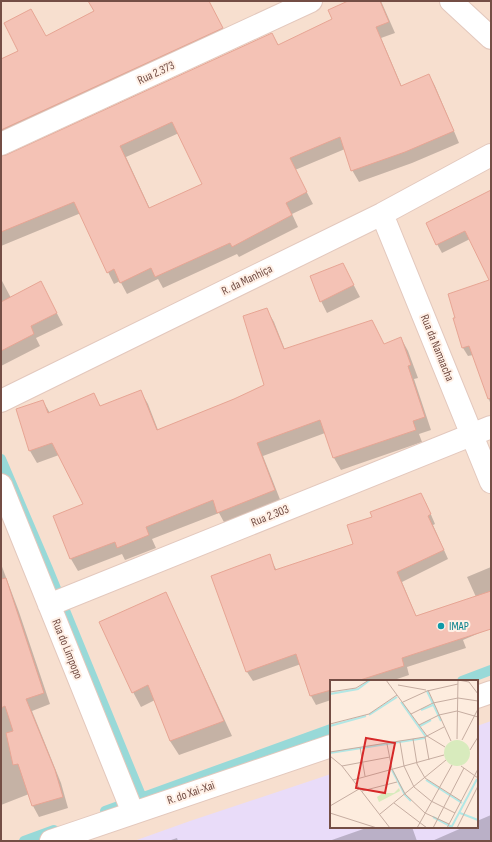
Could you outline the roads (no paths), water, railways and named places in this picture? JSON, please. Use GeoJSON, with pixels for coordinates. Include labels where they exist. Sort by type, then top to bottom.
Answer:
{"type":"FeatureCollection","features":[{"type":"Feature","properties":{"kind":"street","name":"Rua 2.373"},"geometry":{"type":"LineString","coordinates":[[1,144],[311,1]]}},
{"type":"Feature","properties":{"kind":"street"},"geometry":{"type":"LineString","coordinates":[[451,1],[491,38]]}},
{"type":"Feature","properties":{"kind":"street","name":"R. da Manhiça"},"geometry":{"type":"LineString","coordinates":[[1,401],[382,214],[491,155]]}},
{"type":"Feature","properties":{"kind":"street","name":"Rua da Namaacha"},"geometry":{"type":"LineString","coordinates":[[382,214],[482,431],[491,482]]}},
{"type":"Feature","properties":{"kind":"street","name":"Rua 2.303"},"geometry":{"type":"LineString","coordinates":[[49,605],[482,431]]}},
{"type":"Feature","properties":{"kind":"street","name":"Rua do Limpopo"},"geometry":{"type":"LineString","coordinates":[[1,485],[133,813]]}},
{"type":"Feature","properties":{"kind":"street"},"geometry":{"type":"LineString","coordinates":[[478,697],[491,692]]}},
{"type":"Feature","properties":{"kind":"street","name":"R. do Xai-Xai"},"geometry":{"type":"LineString","coordinates":[[51,841],[330,746]]}},
{"type":"Feature","properties":{"kind":"waterway"},"geometry":{"type":"LineString","coordinates":[[1,459],[142,798]]}},
{"type":"Feature","properties":{"kind":"waterway"},"geometry":{"type":"LineString","coordinates":[[465,680],[491,670]]}},
{"type":"Feature","properties":{"kind":"waterway"},"geometry":{"type":"LineString","coordinates":[[105,811],[330,729]]}},
{"type":"Feature","properties":{"kind":"waterway"},"geometry":{"type":"LineString","coordinates":[[24,841],[54,830]]}},
{"type":"Feature","properties":{"kind":"place","name":"IMAP"},"geometry":{"type":"Point","coordinates":[441,626]}}]}
